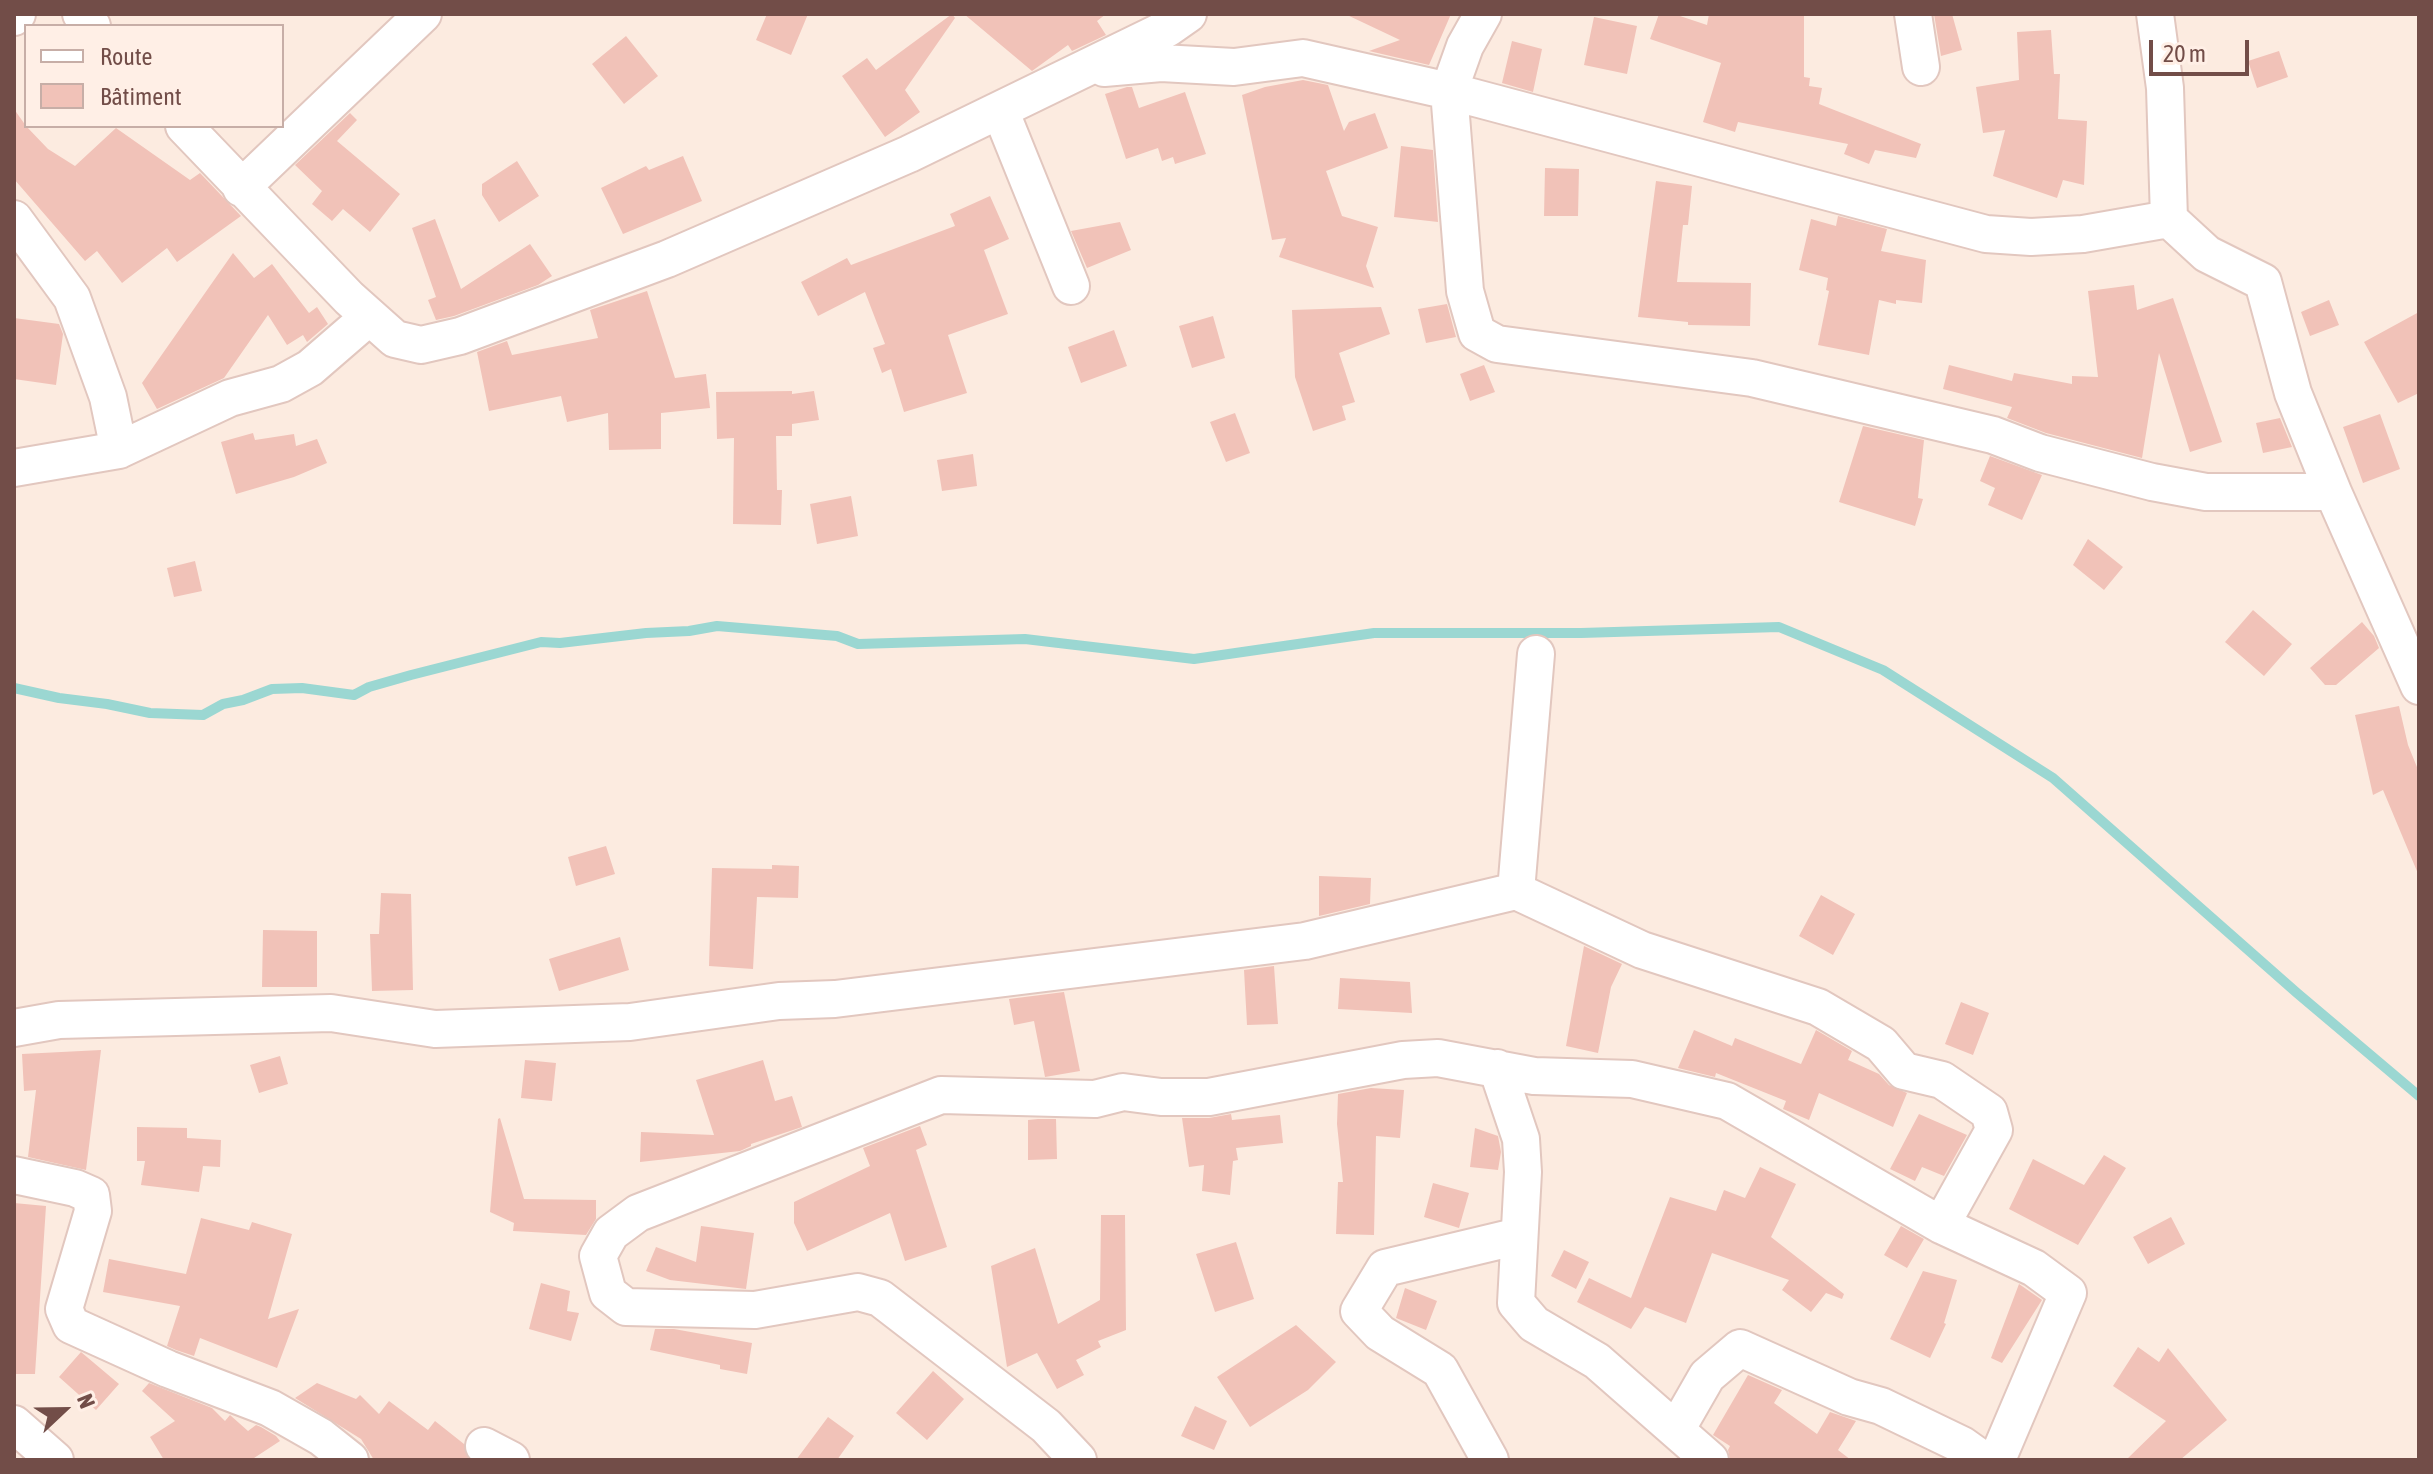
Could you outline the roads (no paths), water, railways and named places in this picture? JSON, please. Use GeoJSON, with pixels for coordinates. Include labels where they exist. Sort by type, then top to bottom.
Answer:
{"type":"FeatureCollection","features":[{"type":"Feature","properties":{"kind":"street"},"geometry":{"type":"LineString","coordinates":[[241,188],[423,14]]}},
{"type":"Feature","properties":{"kind":"street"},"geometry":{"type":"LineString","coordinates":[[186,128],[369,317],[395,339],[421,345],[460,336],[667,259],[909,154],[1168,28],[1188,14]]}},
{"type":"Feature","properties":{"kind":"street"},"geometry":{"type":"LineString","coordinates":[[1483,14],[1465,46],[1449,91],[1465,291],[1477,333],[1497,344],[1752,378],[1993,435],[2040,453],[2152,482],[2206,492],[2333,492]]}},
{"type":"Feature","properties":{"kind":"street"},"geometry":{"type":"LineString","coordinates":[[1913,14],[1921,67]]}},
{"type":"Feature","properties":{"kind":"street"},"geometry":{"type":"LineString","coordinates":[[2155,14],[2165,88],[2169,219],[2207,254],[2263,282],[2293,393],[2419,686]]}},
{"type":"Feature","properties":{"kind":"street"},"geometry":{"type":"LineString","coordinates":[[1082,70],[1161,63],[1234,67],[1303,58],[1449,91],[1986,234],[2031,237],[2083,234],[2169,219]]}},
{"type":"Feature","properties":{"kind":"street"},"geometry":{"type":"LineString","coordinates":[[1000,110],[1071,286]]}},
{"type":"Feature","properties":{"kind":"street"},"geometry":{"type":"LineString","coordinates":[[14,219],[72,298],[108,397],[119,450]]}},
{"type":"Feature","properties":{"kind":"street"},"geometry":{"type":"LineString","coordinates":[[14,468],[119,450],[230,398],[291,378],[310,368],[369,317]]}},
{"type":"Feature","properties":{"kind":"street"},"geometry":{"type":"LineString","coordinates":[[1516,891],[1536,654]]}},
{"type":"Feature","properties":{"kind":"street"},"geometry":{"type":"LineString","coordinates":[[14,1028],[59,1020],[331,1013],[435,1029],[630,1022],[779,1001],[835,999],[1305,941],[1516,891],[1642,950],[1818,1007],[1881,1044],[1904,1071],[1942,1080],[1989,1112],[1994,1130],[1941,1225]]}},
{"type":"Feature","properties":{"kind":"street"},"geometry":{"type":"LineString","coordinates":[[1078,1460],[1046,1426],[880,1298],[858,1292],[755,1310],[626,1307],[608,1293],[598,1256],[611,1233],[638,1213],[941,1095],[1095,1099],[1123,1092],[1161,1097],[1209,1097],[1403,1060],[1438,1058],[1534,1076],[1632,1079],[1727,1101],[1941,1225],[2034,1268],[2068,1293],[1999,1455],[1985,1460],[1962,1445],[1881,1406],[1849,1397],[1740,1348],[1702,1383],[1676,1430]]}},
{"type":"Feature","properties":{"kind":"street"},"geometry":{"type":"LineString","coordinates":[[1497,1068],[1521,1139],[1523,1172],[1516,1303],[1534,1324],[1597,1361],[1710,1460]]}},
{"type":"Feature","properties":{"kind":"street"},"geometry":{"type":"LineString","coordinates":[[14,1175],[75,1188],[91,1195],[93,1211],[64,1309],[71,1325],[168,1369],[270,1408],[321,1437],[350,1460]]}},
{"type":"Feature","properties":{"kind":"street"},"geometry":{"type":"LineString","coordinates":[[1490,1460],[1440,1370],[1380,1333],[1359,1311],[1385,1268],[1519,1236]]}},
{"type":"Feature","properties":{"kind":"street"},"geometry":{"type":"LineString","coordinates":[[14,1424],[55,1460]]}},
{"type":"Feature","properties":{"kind":"waterway"},"geometry":{"type":"LineString","coordinates":[[14,688],[150,713],[203,715],[223,704],[272,689],[302,688],[354,695],[369,687],[411,675],[541,642],[560,643],[717,626],[837,636],[858,644],[1025,639],[1194,659],[1374,633],[1581,633],[1779,627],[1883,670],[2053,778],[2419,1096]]}}]}
